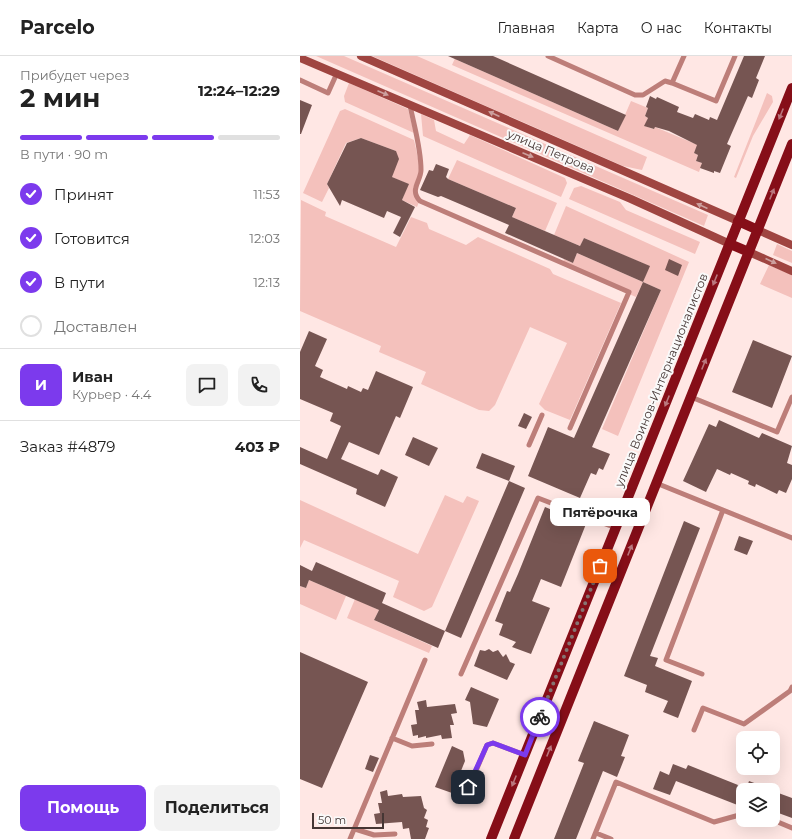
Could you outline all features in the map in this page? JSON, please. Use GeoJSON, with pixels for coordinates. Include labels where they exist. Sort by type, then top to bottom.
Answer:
{"type":"FeatureCollection","features":[{"type":"Feature","properties":{"kind":"main road","name":"улица Петрова"},"geometry":{"type":"LineString","coordinates":[[360,56],[792,245]]}},
{"type":"Feature","properties":{"kind":"main road","name":"улица Петрова"},"geometry":{"type":"LineString","coordinates":[[300,58],[792,270]]}},
{"type":"Feature","properties":{"kind":"main road","name":"улица Воинов-Интернационалистов"},"geometry":{"type":"LineString","coordinates":[[491,839],[792,88]]}},
{"type":"Feature","properties":{"kind":"main road"},"geometry":{"type":"LineString","coordinates":[[514,839],[792,144]]}},
{"type":"Feature","properties":{"kind":"lane"},"geometry":{"type":"LineString","coordinates":[[548,56],[635,95],[642,96],[665,81],[716,101],[735,56]]}},
{"type":"Feature","properties":{"kind":"lane"},"geometry":{"type":"LineString","coordinates":[[672,83],[684,56]]}},
{"type":"Feature","properties":{"kind":"lane"},"geometry":{"type":"LineString","coordinates":[[300,80],[328,93],[337,73]]}},
{"type":"Feature","properties":{"kind":"lane"},"geometry":{"type":"LineString","coordinates":[[410,105],[417,138],[421,171],[415,186],[416,197],[420,201],[628,292],[570,428]]}},
{"type":"Feature","properties":{"kind":"lane"},"geometry":{"type":"LineString","coordinates":[[691,397],[777,432],[792,397]]}},
{"type":"Feature","properties":{"kind":"lane"},"geometry":{"type":"LineString","coordinates":[[529,445],[542,415]]}},
{"type":"Feature","properties":{"kind":"lane"},"geometry":{"type":"LineString","coordinates":[[656,483],[792,538]]}},
{"type":"Feature","properties":{"kind":"lane"},"geometry":{"type":"LineString","coordinates":[[461,674],[538,498],[616,528]]}},
{"type":"Feature","properties":{"kind":"lane"},"geometry":{"type":"LineString","coordinates":[[702,674],[666,660],[723,510]]}},
{"type":"Feature","properties":{"kind":"lane"},"geometry":{"type":"LineString","coordinates":[[350,839],[425,660]]}},
{"type":"Feature","properties":{"kind":"lane"},"geometry":{"type":"LineString","coordinates":[[694,730],[703,708],[744,724],[791,690]]}},
{"type":"Feature","properties":{"kind":"lane"},"geometry":{"type":"LineString","coordinates":[[392,738],[412,746],[432,744]]}},
{"type":"Feature","properties":{"kind":"lane"},"geometry":{"type":"LineString","coordinates":[[463,801],[487,745],[493,743],[525,755]]}},
{"type":"Feature","properties":{"kind":"lane"},"geometry":{"type":"LineString","coordinates":[[593,839],[616,782],[714,822],[736,816]]}},
{"type":"Feature","properties":{"kind":"lane"},"geometry":{"type":"LineString","coordinates":[[780,823],[792,828]]}},
{"type":"Feature","properties":{"kind":"lane"},"geometry":{"type":"LineString","coordinates":[[355,829],[374,835],[395,834]]}},
{"type":"Feature","properties":{"kind":"lane"},"geometry":{"type":"LineString","coordinates":[[596,833],[611,839]]}},
{"type":"Feature","properties":{"kind":"shaded area"},"geometry":{"type":"Polygon","coordinates":[[[316,56],[344,56],[708,215],[704,226],[316,56]]]}},
{"type":"Feature","properties":{"kind":"shaded area"},"geometry":{"type":"Polygon","coordinates":[[[372,56],[417,56],[647,157],[642,170],[623,166],[372,56]]]}},
{"type":"Feature","properties":{"kind":"shaded area"},"geometry":{"type":"Polygon","coordinates":[[[456,56],[457,60],[618,131],[631,101],[648,108],[645,116],[648,118],[645,126],[653,129],[655,127],[698,145],[694,153],[698,155],[696,161],[702,163],[699,172],[452,65],[456,56]]]}},
{"type":"Feature","properties":{"kind":"shaded area"},"geometry":{"type":"Polygon","coordinates":[[[349,83],[408,109],[414,133],[345,102],[344,96],[349,83]]]}},
{"type":"Feature","properties":{"kind":"shaded area"},"geometry":{"type":"Polygon","coordinates":[[[767,93],[772,96],[773,102],[753,136],[736,178],[734,177],[767,93]]]}},
{"type":"Feature","properties":{"kind":"shaded area"},"geometry":{"type":"Polygon","coordinates":[[[345,109],[414,140],[419,166],[413,189],[415,197],[419,202],[417,207],[402,200],[408,184],[392,177],[396,151],[361,138],[346,143],[327,184],[329,188],[322,202],[303,193],[340,111],[345,109]]]}},
{"type":"Feature","properties":{"kind":"shaded area"},"geometry":{"type":"Polygon","coordinates":[[[421,114],[434,120],[436,131],[464,144],[470,135],[565,178],[567,183],[561,197],[423,136],[421,114]]]}},
{"type":"Feature","properties":{"kind":"shaded area"},"geometry":{"type":"Polygon","coordinates":[[[457,160],[557,203],[545,231],[512,217],[516,208],[448,179],[457,160]]]}},
{"type":"Feature","properties":{"kind":"shaded area"},"geometry":{"type":"Polygon","coordinates":[[[581,186],[620,202],[626,210],[700,242],[695,254],[569,199],[574,188],[581,186]]]}},
{"type":"Feature","properties":{"kind":"shaded area"},"geometry":{"type":"Polygon","coordinates":[[[301,200],[326,212],[325,216],[396,247],[411,217],[427,223],[429,229],[466,245],[478,237],[550,269],[553,274],[621,303],[570,420],[545,410],[539,404],[567,343],[530,327],[495,405],[489,411],[479,410],[421,384],[426,372],[379,352],[381,346],[300,311],[301,200]]]}},
{"type":"Feature","properties":{"kind":"shaded area"},"geometry":{"type":"Polygon","coordinates":[[[566,206],[689,262],[618,436],[602,429],[661,290],[643,282],[649,266],[584,238],[580,246],[554,235],[566,206]]]}},
{"type":"Feature","properties":{"kind":"shaded area"},"geometry":{"type":"Polygon","coordinates":[[[777,244],[792,251],[792,263],[773,255],[777,244]]]}},
{"type":"Feature","properties":{"kind":"shaded area"},"geometry":{"type":"Polygon","coordinates":[[[577,253],[643,282],[636,297],[562,265],[564,259],[573,263],[577,253]]]}},
{"type":"Feature","properties":{"kind":"shaded area"},"geometry":{"type":"Polygon","coordinates":[[[769,265],[792,275],[792,298],[760,284],[769,265]]]}},
{"type":"Feature","properties":{"kind":"shaded area"},"geometry":{"type":"Polygon","coordinates":[[[445,495],[463,503],[467,496],[479,501],[432,607],[424,611],[393,597],[399,581],[304,540],[300,548],[300,500],[418,554],[445,495]]]}},
{"type":"Feature","properties":{"kind":"shaded area"},"geometry":{"type":"Polygon","coordinates":[[[309,580],[346,596],[336,620],[300,604],[300,586],[306,588],[309,580]]]}},
{"type":"Feature","properties":{"kind":"shaded area"},"geometry":{"type":"Polygon","coordinates":[[[355,599],[379,610],[374,620],[432,646],[429,653],[347,618],[355,599]]]}},
{"type":"Feature","properties":{"kind":"building"},"geometry":{"type":"Polygon","coordinates":[[[448,56],[493,56],[626,115],[618,131],[448,56]]]}},
{"type":"Feature","properties":{"kind":"building"},"geometry":{"type":"Polygon","coordinates":[[[744,56],[765,56],[756,78],[759,80],[752,98],[748,96],[727,144],[731,146],[720,173],[714,171],[714,173],[700,168],[702,163],[696,161],[698,155],[694,153],[697,145],[669,131],[644,126],[648,118],[645,116],[648,108],[646,107],[650,96],[656,99],[657,97],[679,107],[677,112],[693,118],[695,114],[709,120],[710,117],[717,120],[744,56]]]}},
{"type":"Feature","properties":{"kind":"building"},"geometry":{"type":"Polygon","coordinates":[[[300,100],[312,105],[301,134],[300,134],[300,100]]]}},
{"type":"Feature","properties":{"kind":"building"},"geometry":{"type":"Polygon","coordinates":[[[361,138],[396,151],[399,159],[392,177],[409,184],[402,200],[415,207],[400,237],[393,233],[401,217],[387,211],[384,218],[342,200],[340,206],[327,184],[347,143],[361,138]]]}},
{"type":"Feature","properties":{"kind":"building"},"geometry":{"type":"Polygon","coordinates":[[[436,164],[449,169],[446,177],[448,179],[516,208],[512,217],[580,246],[584,238],[650,266],[643,282],[577,253],[573,263],[505,233],[509,225],[441,196],[438,197],[420,190],[429,170],[433,171],[436,164]]]}},
{"type":"Feature","properties":{"kind":"building"},"geometry":{"type":"Polygon","coordinates":[[[669,259],[682,265],[678,276],[665,270],[669,259]]]}},
{"type":"Feature","properties":{"kind":"building"},"geometry":{"type":"Polygon","coordinates":[[[643,282],[661,290],[592,447],[610,454],[603,470],[599,468],[596,475],[591,473],[580,498],[528,476],[548,427],[574,438],[643,282]]]}},
{"type":"Feature","properties":{"kind":"building"},"geometry":{"type":"Polygon","coordinates":[[[309,331],[327,339],[315,366],[323,370],[320,377],[347,389],[348,386],[361,392],[363,388],[368,390],[376,371],[413,387],[400,418],[396,416],[379,455],[349,442],[341,459],[378,475],[381,469],[398,477],[385,507],[356,494],[357,489],[300,464],[300,447],[327,459],[341,426],[330,421],[333,413],[300,399],[300,352],[309,331]]]}},
{"type":"Feature","properties":{"kind":"building"},"geometry":{"type":"Polygon","coordinates":[[[753,340],[792,356],[772,408],[732,392],[753,340]]]}},
{"type":"Feature","properties":{"kind":"building"},"geometry":{"type":"Polygon","coordinates":[[[524,413],[532,417],[526,429],[518,426],[524,413]]]}},
{"type":"Feature","properties":{"kind":"building"},"geometry":{"type":"Polygon","coordinates":[[[719,420],[759,438],[762,433],[792,446],[787,463],[792,465],[792,479],[786,493],[779,490],[777,494],[756,484],[755,487],[748,484],[749,481],[717,469],[706,492],[683,481],[709,424],[716,427],[719,420]]]}},
{"type":"Feature","properties":{"kind":"building"},"geometry":{"type":"Polygon","coordinates":[[[413,437],[438,448],[429,466],[405,455],[413,437]]]}},
{"type":"Feature","properties":{"kind":"building"},"geometry":{"type":"Polygon","coordinates":[[[482,453],[515,466],[509,481],[476,468],[482,453]]]}},
{"type":"Feature","properties":{"kind":"building"},"geometry":{"type":"Polygon","coordinates":[[[509,481],[525,488],[461,638],[445,631],[509,481]]]}},
{"type":"Feature","properties":{"kind":"building"},"geometry":{"type":"Polygon","coordinates":[[[545,507],[586,524],[561,587],[541,579],[532,601],[550,608],[531,654],[512,647],[516,642],[499,635],[503,624],[495,621],[507,591],[510,592],[518,574],[545,507]]]}},
{"type":"Feature","properties":{"kind":"building"},"geometry":{"type":"Polygon","coordinates":[[[684,521],[700,528],[650,656],[658,658],[655,666],[692,681],[678,718],[663,712],[668,701],[645,692],[647,685],[624,676],[684,521]]]}},
{"type":"Feature","properties":{"kind":"building"},"geometry":{"type":"Polygon","coordinates":[[[739,536],[753,541],[747,555],[734,550],[739,536]]]}},
{"type":"Feature","properties":{"kind":"building"},"geometry":{"type":"Polygon","coordinates":[[[316,562],[386,593],[382,603],[445,631],[438,648],[374,620],[379,610],[309,580],[306,588],[300,586],[300,565],[312,571],[316,562]]]}},
{"type":"Feature","properties":{"kind":"building"},"geometry":{"type":"Polygon","coordinates":[[[489,649],[493,652],[498,650],[503,657],[506,654],[510,662],[515,664],[507,680],[474,666],[480,650],[485,651],[489,649]]]}},
{"type":"Feature","properties":{"kind":"building"},"geometry":{"type":"Polygon","coordinates":[[[300,652],[368,682],[322,788],[300,779],[300,652]]]}},
{"type":"Feature","properties":{"kind":"building"},"geometry":{"type":"Polygon","coordinates":[[[471,687],[499,699],[487,727],[473,724],[470,702],[465,700],[471,687]]]}},
{"type":"Feature","properties":{"kind":"building"},"geometry":{"type":"Polygon","coordinates":[[[426,700],[427,707],[455,704],[457,713],[451,714],[454,725],[450,725],[452,738],[442,739],[441,735],[426,738],[426,736],[418,738],[418,735],[413,736],[411,725],[417,724],[415,710],[419,710],[417,702],[426,700]]]}},
{"type":"Feature","properties":{"kind":"building"},"geometry":{"type":"Polygon","coordinates":[[[594,721],[629,735],[621,756],[625,757],[617,777],[603,771],[576,839],[554,839],[584,763],[578,761],[594,721]]]}},
{"type":"Feature","properties":{"kind":"building"},"geometry":{"type":"Polygon","coordinates":[[[452,746],[463,751],[465,761],[452,793],[435,787],[452,746]]]}},
{"type":"Feature","properties":{"kind":"building"},"geometry":{"type":"Polygon","coordinates":[[[370,755],[379,758],[373,772],[365,769],[370,755]]]}},
{"type":"Feature","properties":{"kind":"building"},"geometry":{"type":"Polygon","coordinates":[[[673,764],[686,769],[688,765],[736,784],[736,804],[676,781],[670,795],[653,789],[660,771],[669,775],[673,764]]]}},
{"type":"Feature","properties":{"kind":"building"},"geometry":{"type":"Polygon","coordinates":[[[387,790],[388,796],[402,794],[403,797],[421,796],[424,808],[427,810],[424,818],[428,820],[426,827],[429,828],[425,839],[411,839],[409,828],[403,829],[402,822],[376,824],[374,814],[380,813],[378,803],[382,803],[380,792],[387,790]]]}},
{"type":"Feature","properties":{"kind":"building"},"geometry":{"type":"Polygon","coordinates":[[[780,794],[792,798],[792,818],[780,814],[780,794]]]}},
{"type":"Feature","properties":{"kind":"way so far"},"geometry":{"type":"LineString","coordinates":[[540,717],[600,566]]}},
{"type":"Feature","properties":{"kind":"place","name":"Пятёрочка"},"geometry":{"type":"Point","coordinates":[600,566]}},
{"type":"Feature","properties":{"kind":"route"},"geometry":{"type":"LineString","coordinates":[[468,787],[485,747],[489,743],[493,743],[525,755],[540,717]]}}]}
